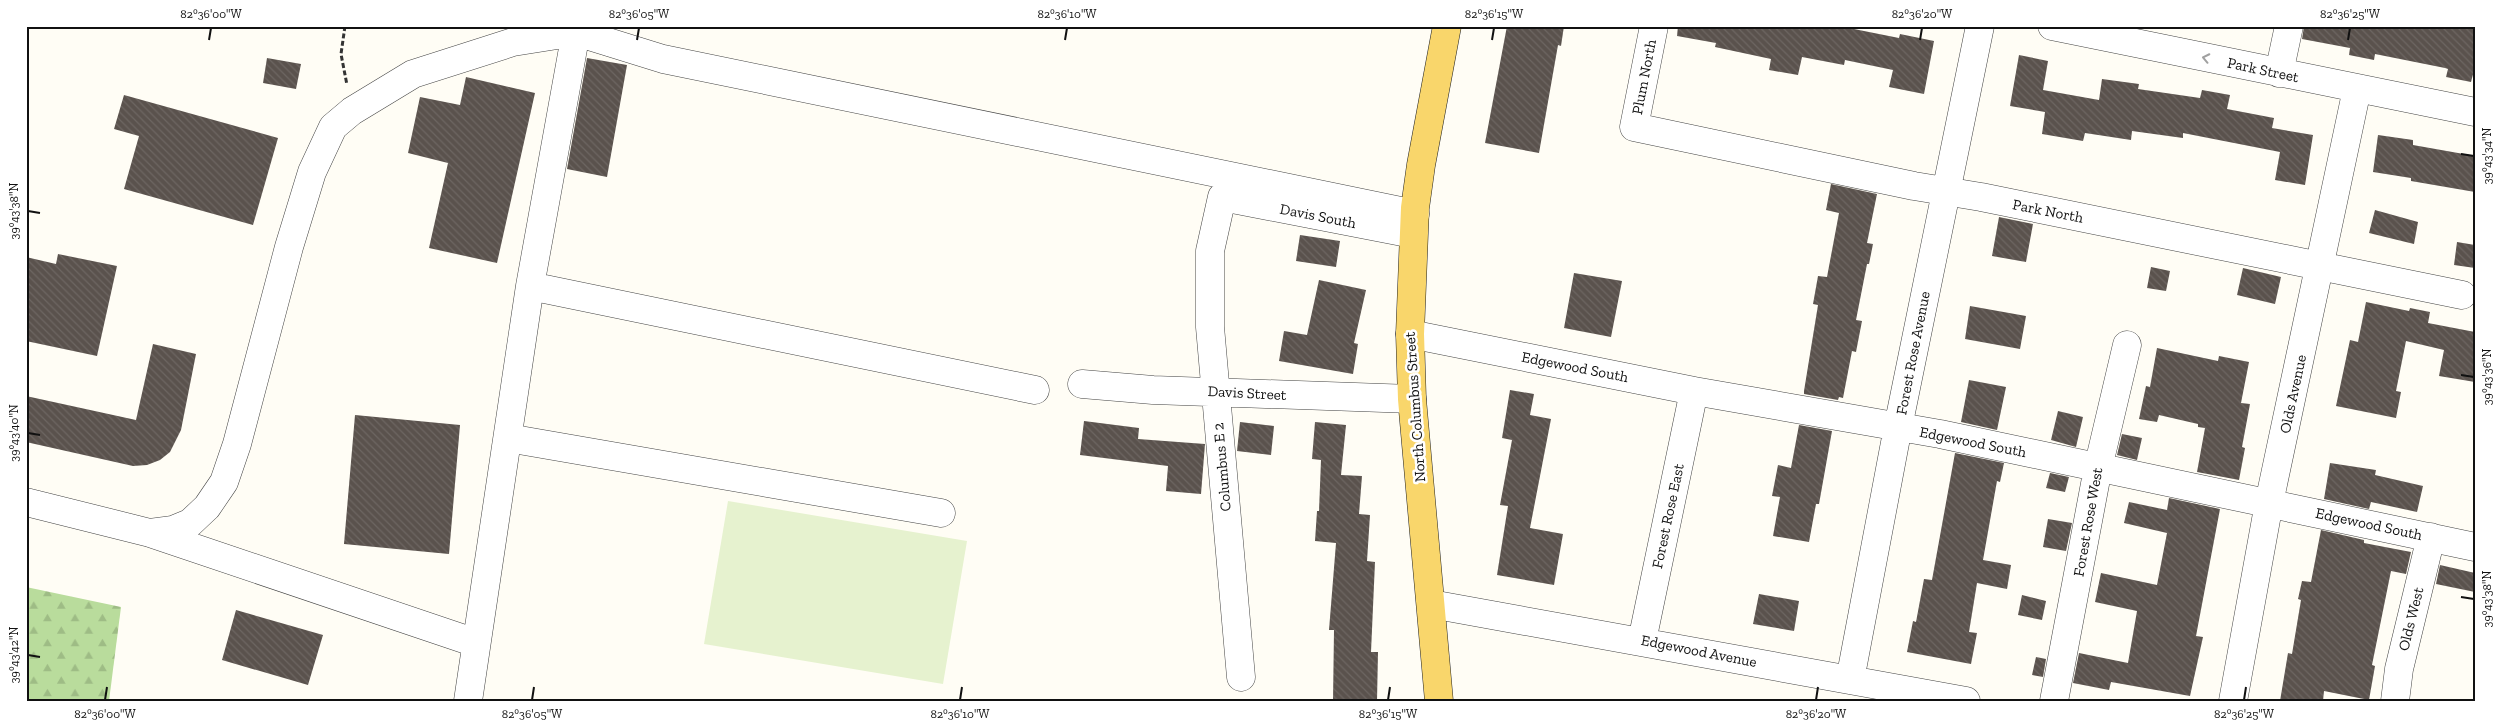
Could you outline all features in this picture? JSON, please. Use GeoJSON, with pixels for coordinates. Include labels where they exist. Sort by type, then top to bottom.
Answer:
{"type":"FeatureCollection","features":[{"type":"Feature","properties":{"kind":"main road","name":"North Columbus Street"},"geometry":{"type":"LineString","coordinates":[[1439,701],[1412,399],[1410,334],[1414,224],[1421,165],[1447,26]]}},
{"type":"Feature","properties":{"kind":"street","name":"Plum North"},"geometry":{"type":"LineString","coordinates":[[1634,127],[1654,26]]}},
{"type":"Feature","properties":{"kind":"street","name":"Forest Rose Avenue"},"geometry":{"type":"LineString","coordinates":[[1850,680],[1898,427],[1980,26]]}},
{"type":"Feature","properties":{"kind":"street","name":"Park Street"},"geometry":{"type":"LineString","coordinates":[[2052,26],[2475,112]]}},
{"type":"Feature","properties":{"kind":"street"},"geometry":{"type":"LineString","coordinates":[[2279,73],[2289,26]]}},
{"type":"Feature","properties":{"kind":"street"},"geometry":{"type":"LineString","coordinates":[[468,701],[530,286],[578,29]]}},
{"type":"Feature","properties":{"kind":"street"},"geometry":{"type":"LineString","coordinates":[[150,533],[174,530],[190,523],[207,507],[224,482],[237,444],[289,248],[312,172],[333,127],[352,111],[414,74],[513,42],[578,29],[663,59],[1414,224]]}},
{"type":"Feature","properties":{"kind":"street","name":"Olds Avenue"},"geometry":{"type":"LineString","coordinates":[[2233,701],[2269,502],[2357,89]]}},
{"type":"Feature","properties":{"kind":"street","name":"Park North"},"geometry":{"type":"LineString","coordinates":[[1634,127],[1946,193],[1979,197],[2462,295]]}},
{"type":"Feature","properties":{"kind":"street","name":"Davis South"},"geometry":{"type":"LineString","coordinates":[[1222,197],[1414,224]]}},
{"type":"Feature","properties":{"kind":"street","name":"Columbus E 2"},"geometry":{"type":"LineString","coordinates":[[1222,197],[1210,251],[1210,327],[1241,677]]}},
{"type":"Feature","properties":{"kind":"street"},"geometry":{"type":"LineString","coordinates":[[530,286],[1035,390]]}},
{"type":"Feature","properties":{"kind":"street","name":"Edgewood South"},"geometry":{"type":"LineString","coordinates":[[1410,334],[1694,391],[1940,434],[2475,547]]}},
{"type":"Feature","properties":{"kind":"street","name":"Forest Rose West"},"geometry":{"type":"LineString","coordinates":[[2054,701],[2098,468],[2127,345]]}},
{"type":"Feature","properties":{"kind":"street","name":"Davis Street"},"geometry":{"type":"LineString","coordinates":[[1082,384],[1153,390],[1412,399]]}},
{"type":"Feature","properties":{"kind":"street","name":"Forest Rose East"},"geometry":{"type":"LineString","coordinates":[[1642,641],[1694,391]]}},
{"type":"Feature","properties":{"kind":"street"},"geometry":{"type":"LineString","coordinates":[[508,438],[941,513]]}},
{"type":"Feature","properties":{"kind":"street"},"geometry":{"type":"LineString","coordinates":[[26,502],[150,533],[476,643]]}},
{"type":"Feature","properties":{"kind":"street","name":"Olds West"},"geometry":{"type":"LineString","coordinates":[[2395,701],[2399,669],[2432,537]]}},
{"type":"Feature","properties":{"kind":"street","name":"Edgewood Avenue"},"geometry":{"type":"LineString","coordinates":[[1431,604],[1966,701]]}},
{"type":"Feature","properties":{"kind":"path"},"geometry":{"type":"LineString","coordinates":[[345,26],[340,54],[352,111]]}},
{"type":"Feature","properties":{"kind":"green space"},"geometry":{"type":"Polygon","coordinates":[[[728,501],[967,541],[943,684],[704,644],[728,501]]]}},
{"type":"Feature","properties":{"kind":"green space"},"geometry":{"type":"Polygon","coordinates":[[[26,587],[121,607],[109,701],[26,701],[26,587]]]}},
{"type":"Feature","properties":{"kind":"building"},"geometry":{"type":"Polygon","coordinates":[[[1507,26],[1564,26],[1561,46],[1558,45],[1539,153],[1485,143],[1507,26]]]}},
{"type":"Feature","properties":{"kind":"building"},"geometry":{"type":"Polygon","coordinates":[[[1678,26],[1839,26],[1899,38],[1900,34],[1934,41],[1924,94],[1889,87],[1893,70],[1845,60],[1844,65],[1802,57],[1798,75],[1769,70],[1771,59],[1715,47],[1716,43],[1677,36],[1678,26]]]}},
{"type":"Feature","properties":{"kind":"building"},"geometry":{"type":"Polygon","coordinates":[[[2304,26],[2475,26],[2475,67],[2471,82],[2446,77],[2448,69],[2445,68],[2375,54],[2374,60],[2349,55],[2350,48],[2302,39],[2304,26]]]}},
{"type":"Feature","properties":{"kind":"building"},"geometry":{"type":"Polygon","coordinates":[[[2019,55],[2048,61],[2043,90],[2099,100],[2102,79],[2139,84],[2138,89],[2200,98],[2202,90],[2230,95],[2227,109],[2274,118],[2272,128],[2313,135],[2305,185],[2275,180],[2280,152],[2183,133],[2183,138],[2132,131],[2131,140],[2085,133],[2083,141],[2042,134],[2045,112],[2010,106],[2019,55]]]}},
{"type":"Feature","properties":{"kind":"building"},"geometry":{"type":"Polygon","coordinates":[[[267,58],[301,64],[296,89],[263,83],[267,58]]]}},
{"type":"Feature","properties":{"kind":"building"},"geometry":{"type":"Polygon","coordinates":[[[587,58],[627,65],[607,177],[567,169],[587,58]]]}},
{"type":"Feature","properties":{"kind":"building"},"geometry":{"type":"Polygon","coordinates":[[[466,77],[535,93],[497,263],[429,248],[448,163],[408,153],[420,97],[460,105],[466,77]]]}},
{"type":"Feature","properties":{"kind":"building"},"geometry":{"type":"Polygon","coordinates":[[[124,95],[278,138],[253,225],[124,189],[139,136],[114,129],[124,95]]]}},
{"type":"Feature","properties":{"kind":"building"},"geometry":{"type":"Polygon","coordinates":[[[2378,135],[2413,140],[2413,145],[2475,156],[2475,192],[2411,181],[2411,178],[2373,172],[2378,135]]]}},
{"type":"Feature","properties":{"kind":"building"},"geometry":{"type":"Polygon","coordinates":[[[1831,184],[1877,194],[1867,243],[1873,244],[1856,320],[1862,321],[1856,352],[1852,351],[1843,398],[1839,397],[1838,400],[1804,394],[1818,305],[1813,304],[1818,276],[1827,277],[1839,213],[1826,210],[1831,184]]]}},
{"type":"Feature","properties":{"kind":"building"},"geometry":{"type":"Polygon","coordinates":[[[2375,210],[2418,222],[2414,244],[2369,233],[2375,210]]]}},
{"type":"Feature","properties":{"kind":"building"},"geometry":{"type":"Polygon","coordinates":[[[1999,217],[2033,224],[2026,262],[1992,256],[1999,217]]]}},
{"type":"Feature","properties":{"kind":"building"},"geometry":{"type":"Polygon","coordinates":[[[1300,235],[1340,241],[1336,267],[1296,261],[1300,235]]]}},
{"type":"Feature","properties":{"kind":"building"},"geometry":{"type":"Polygon","coordinates":[[[2457,242],[2475,245],[2475,268],[2454,265],[2457,242]]]}},
{"type":"Feature","properties":{"kind":"building"},"geometry":{"type":"Polygon","coordinates":[[[58,254],[117,266],[97,356],[26,341],[26,257],[56,264],[58,254]]]}},
{"type":"Feature","properties":{"kind":"building"},"geometry":{"type":"Polygon","coordinates":[[[2151,267],[2170,271],[2166,291],[2147,288],[2151,267]]]}},
{"type":"Feature","properties":{"kind":"building"},"geometry":{"type":"Polygon","coordinates":[[[2243,268],[2281,277],[2275,304],[2237,295],[2243,268]]]}},
{"type":"Feature","properties":{"kind":"building"},"geometry":{"type":"Polygon","coordinates":[[[1574,273],[1622,281],[1611,337],[1564,328],[1574,273]]]}},
{"type":"Feature","properties":{"kind":"building"},"geometry":{"type":"Polygon","coordinates":[[[1319,280],[1366,290],[1354,343],[1358,344],[1353,374],[1279,361],[1284,331],[1307,335],[1319,280]]]}},
{"type":"Feature","properties":{"kind":"building"},"geometry":{"type":"Polygon","coordinates":[[[2366,302],[2409,311],[2410,308],[2430,312],[2428,323],[2475,332],[2475,382],[2439,376],[2444,350],[2406,341],[2396,391],[2401,392],[2396,418],[2336,406],[2350,340],[2358,342],[2366,302]]]}},
{"type":"Feature","properties":{"kind":"building"},"geometry":{"type":"Polygon","coordinates":[[[1970,306],[2026,316],[2020,349],[1965,339],[1970,306]]]}},
{"type":"Feature","properties":{"kind":"building"},"geometry":{"type":"Polygon","coordinates":[[[153,344],[196,354],[181,430],[170,452],[160,460],[147,465],[133,466],[26,442],[26,396],[136,420],[153,344]]]}},
{"type":"Feature","properties":{"kind":"building"},"geometry":{"type":"Polygon","coordinates":[[[2157,348],[2218,361],[2219,356],[2249,362],[2241,403],[2250,404],[2242,447],[2245,448],[2239,480],[2197,472],[2205,428],[2198,427],[2198,424],[2159,415],[2157,422],[2139,419],[2146,386],[2150,387],[2157,348]]]}},
{"type":"Feature","properties":{"kind":"building"},"geometry":{"type":"Polygon","coordinates":[[[1969,380],[2006,387],[1997,430],[1961,422],[1969,380]]]}},
{"type":"Feature","properties":{"kind":"building"},"geometry":{"type":"Polygon","coordinates":[[[1510,390],[1534,394],[1530,415],[1551,419],[1530,528],[1563,534],[1554,585],[1497,575],[1508,506],[1500,505],[1512,440],[1502,438],[1510,390]]]}},
{"type":"Feature","properties":{"kind":"building"},"geometry":{"type":"Polygon","coordinates":[[[2058,411],[2083,417],[2076,447],[2051,440],[2058,411]]]}},
{"type":"Feature","properties":{"kind":"building"},"geometry":{"type":"Polygon","coordinates":[[[355,415],[460,425],[449,554],[344,544],[355,415]]]}},
{"type":"Feature","properties":{"kind":"building"},"geometry":{"type":"Polygon","coordinates":[[[1084,421],[1139,428],[1138,439],[1205,444],[1201,494],[1166,491],[1168,466],[1080,455],[1084,421]]]}},
{"type":"Feature","properties":{"kind":"building"},"geometry":{"type":"Polygon","coordinates":[[[1240,422],[1274,426],[1271,455],[1237,451],[1240,422]]]}},
{"type":"Feature","properties":{"kind":"building"},"geometry":{"type":"Polygon","coordinates":[[[1315,422],[1346,425],[1341,475],[1362,476],[1359,514],[1370,515],[1367,561],[1375,562],[1371,652],[1378,652],[1377,701],[1333,701],[1334,630],[1329,630],[1336,543],[1315,541],[1317,511],[1319,511],[1321,460],[1312,459],[1315,422]]]}},
{"type":"Feature","properties":{"kind":"building"},"geometry":{"type":"Polygon","coordinates":[[[1799,425],[1832,431],[1819,504],[1816,504],[1809,542],[1773,536],[1780,497],[1772,496],[1778,465],[1791,468],[1799,425]]]}},
{"type":"Feature","properties":{"kind":"building"},"geometry":{"type":"Polygon","coordinates":[[[2122,434],[2142,438],[2137,460],[2117,455],[2122,434]]]}},
{"type":"Feature","properties":{"kind":"building"},"geometry":{"type":"Polygon","coordinates":[[[1955,453],[2004,463],[2000,482],[1997,481],[1983,560],[2011,565],[2007,589],[1977,583],[1969,632],[1977,633],[1971,664],[1907,652],[1913,621],[1916,622],[1924,579],[1932,580],[1955,453]]]}},
{"type":"Feature","properties":{"kind":"building"},"geometry":{"type":"Polygon","coordinates":[[[2330,463],[2376,470],[2375,475],[2423,486],[2417,512],[2371,502],[2369,509],[2324,499],[2330,463]]]}},
{"type":"Feature","properties":{"kind":"building"},"geometry":{"type":"Polygon","coordinates":[[[2050,473],[2069,477],[2065,492],[2046,488],[2050,473]]]}},
{"type":"Feature","properties":{"kind":"building"},"geometry":{"type":"Polygon","coordinates":[[[2169,498],[2220,509],[2196,636],[2203,637],[2190,696],[2111,682],[2109,690],[2073,683],[2079,653],[2128,663],[2137,611],[2095,602],[2101,573],[2157,585],[2167,533],[2124,523],[2129,502],[2167,510],[2169,498]]]}},
{"type":"Feature","properties":{"kind":"building"},"geometry":{"type":"Polygon","coordinates":[[[2048,519],[2072,523],[2066,551],[2043,547],[2048,519]]]}},
{"type":"Feature","properties":{"kind":"building"},"geometry":{"type":"Polygon","coordinates":[[[2321,530],[2364,540],[2364,543],[2411,552],[2406,574],[2391,571],[2372,665],[2375,666],[2369,700],[2324,691],[2323,701],[2280,701],[2288,653],[2292,654],[2301,600],[2298,599],[2302,581],[2311,582],[2321,530]]]}},
{"type":"Feature","properties":{"kind":"building"},"geometry":{"type":"Polygon","coordinates":[[[2440,565],[2475,573],[2475,592],[2436,584],[2440,565]]]}},
{"type":"Feature","properties":{"kind":"building"},"geometry":{"type":"Polygon","coordinates":[[[1759,594],[1799,601],[1794,631],[1753,624],[1759,594]]]}},
{"type":"Feature","properties":{"kind":"building"},"geometry":{"type":"Polygon","coordinates":[[[2022,595],[2046,601],[2042,620],[2018,615],[2022,595]]]}},
{"type":"Feature","properties":{"kind":"building"},"geometry":{"type":"Polygon","coordinates":[[[236,610],[323,635],[308,685],[222,660],[236,610]]]}},
{"type":"Feature","properties":{"kind":"building"},"geometry":{"type":"Polygon","coordinates":[[[2036,657],[2046,659],[2043,677],[2032,675],[2036,657]]]}}]}
